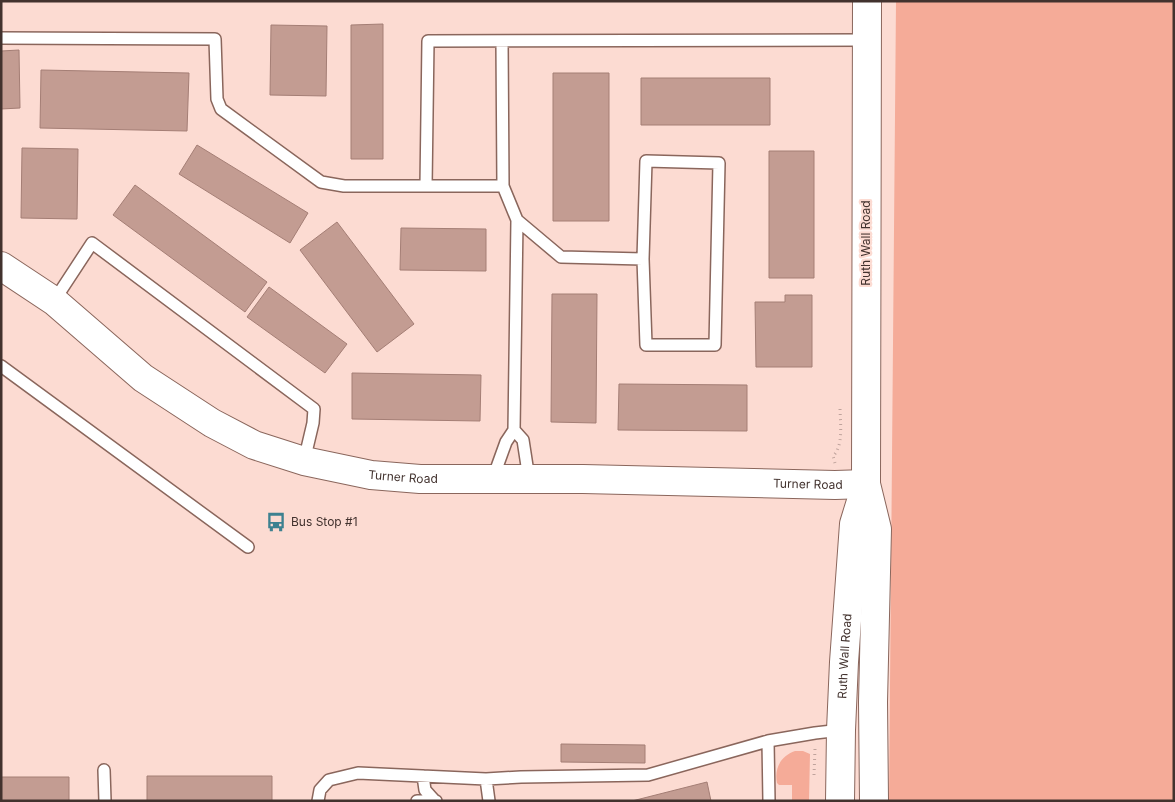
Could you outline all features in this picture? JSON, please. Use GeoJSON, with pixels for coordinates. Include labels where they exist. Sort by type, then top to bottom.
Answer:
{"type":"FeatureCollection","features":[{"type":"Feature","properties":{"kind":"main road","name":"Ruth Wall Road"},"geometry":{"type":"LineString","coordinates":[[867,1],[866,484],[878,529],[873,702],[874,801]]}},
{"type":"Feature","properties":{"kind":"main road","name":"Turner Road"},"geometry":{"type":"LineString","coordinates":[[1,266],[54,301],[143,378],[212,423],[254,444],[304,461],[371,474],[420,479],[866,484]]}},
{"type":"Feature","properties":{"kind":"main road","name":"Ruth Wall Road"},"geometry":{"type":"LineString","coordinates":[[840,801],[828,731],[845,652],[854,524],[866,484]]}},
{"type":"Feature","properties":{"kind":"lane"},"geometry":{"type":"LineString","coordinates":[[1,38],[215,39],[217,99],[221,109],[321,182],[344,186],[503,186]]}},
{"type":"Feature","properties":{"kind":"lane"},"geometry":{"type":"LineString","coordinates":[[426,186],[428,41],[867,40]]}},
{"type":"Feature","properties":{"kind":"lane"},"geometry":{"type":"LineString","coordinates":[[492,480],[506,442],[514,430],[517,220],[503,186],[502,41]]}},
{"type":"Feature","properties":{"kind":"lane"},"geometry":{"type":"LineString","coordinates":[[646,161],[719,162],[715,345],[646,345],[643,259],[646,161]]}},
{"type":"Feature","properties":{"kind":"lane"},"geometry":{"type":"LineString","coordinates":[[517,220],[561,257],[643,259]]}},
{"type":"Feature","properties":{"kind":"lane"},"geometry":{"type":"LineString","coordinates":[[54,301],[92,243],[314,409],[313,423],[304,461]]}},
{"type":"Feature","properties":{"kind":"lane"},"geometry":{"type":"LineString","coordinates":[[1,366],[248,547]]}},
{"type":"Feature","properties":{"kind":"lane"},"geometry":{"type":"LineString","coordinates":[[514,430],[523,440],[529,479]]}},
{"type":"Feature","properties":{"kind":"lane"},"geometry":{"type":"LineString","coordinates":[[318,801],[320,790],[330,780],[358,773],[486,779],[648,775],[768,741],[828,731]]}},
{"type":"Feature","properties":{"kind":"lane"},"geometry":{"type":"LineString","coordinates":[[768,741],[769,801]]}},
{"type":"Feature","properties":{"kind":"lane"},"geometry":{"type":"LineString","coordinates":[[104,770],[105,801]]}},
{"type":"Feature","properties":{"kind":"lane"},"geometry":{"type":"LineString","coordinates":[[423,776],[425,790],[435,800]]}},
{"type":"Feature","properties":{"kind":"lane"},"geometry":{"type":"LineString","coordinates":[[486,779],[489,801]]}},
{"type":"Feature","properties":{"kind":"lane"},"geometry":{"type":"LineString","coordinates":[[417,801],[435,800]]}},
{"type":"Feature","properties":{"kind":"path"},"geometry":{"type":"LineString","coordinates":[[835,485],[833,456],[838,452],[840,439],[840,401]]}},
{"type":"Feature","properties":{"kind":"path"},"geometry":{"type":"LineString","coordinates":[[814,781],[828,731]]}},
{"type":"Feature","properties":{"kind":"shaded area"},"geometry":{"type":"Polygon","coordinates":[[[896,1],[1174,1],[1174,801],[889,801],[896,1]]]}},
{"type":"Feature","properties":{"kind":"shaded area"},"geometry":{"type":"Polygon","coordinates":[[[795,751],[803,751],[810,754],[809,801],[792,801],[792,785],[779,785],[777,783],[777,772],[782,759],[795,751]]]}},
{"type":"Feature","properties":{"kind":"building"},"geometry":{"type":"Polygon","coordinates":[[[383,24],[383,159],[351,159],[351,25],[383,24]]]}},
{"type":"Feature","properties":{"kind":"building"},"geometry":{"type":"Polygon","coordinates":[[[271,25],[327,26],[326,96],[270,95],[271,25]]]}},
{"type":"Feature","properties":{"kind":"building"},"geometry":{"type":"Polygon","coordinates":[[[19,50],[20,108],[1,109],[1,51],[19,50]]]}},
{"type":"Feature","properties":{"kind":"building"},"geometry":{"type":"Polygon","coordinates":[[[41,70],[189,73],[187,131],[40,128],[41,70]]]}},
{"type":"Feature","properties":{"kind":"building"},"geometry":{"type":"Polygon","coordinates":[[[553,73],[609,73],[609,221],[553,221],[553,73]]]}},
{"type":"Feature","properties":{"kind":"building"},"geometry":{"type":"Polygon","coordinates":[[[641,78],[770,78],[770,125],[641,125],[641,78]]]}},
{"type":"Feature","properties":{"kind":"building"},"geometry":{"type":"Polygon","coordinates":[[[197,145],[308,213],[290,243],[179,174],[197,145]]]}},
{"type":"Feature","properties":{"kind":"building"},"geometry":{"type":"Polygon","coordinates":[[[22,148],[78,149],[77,219],[21,218],[22,148]]]}},
{"type":"Feature","properties":{"kind":"building"},"geometry":{"type":"Polygon","coordinates":[[[769,151],[814,151],[814,278],[769,278],[769,151]]]}},
{"type":"Feature","properties":{"kind":"building"},"geometry":{"type":"Polygon","coordinates":[[[135,185],[267,282],[245,312],[113,215],[135,185]]]}},
{"type":"Feature","properties":{"kind":"building"},"geometry":{"type":"Polygon","coordinates":[[[337,222],[414,324],[377,352],[300,250],[337,222]]]}},
{"type":"Feature","properties":{"kind":"building"},"geometry":{"type":"Polygon","coordinates":[[[401,228],[486,229],[486,271],[400,270],[401,228]]]}},
{"type":"Feature","properties":{"kind":"building"},"geometry":{"type":"Polygon","coordinates":[[[269,287],[347,344],[325,373],[247,317],[269,287]]]}},
{"type":"Feature","properties":{"kind":"building"},"geometry":{"type":"Polygon","coordinates":[[[552,294],[597,294],[596,423],[551,422],[552,294]]]}},
{"type":"Feature","properties":{"kind":"building"},"geometry":{"type":"Polygon","coordinates":[[[785,295],[812,295],[812,367],[756,367],[755,302],[785,302],[785,295]]]}},
{"type":"Feature","properties":{"kind":"building"},"geometry":{"type":"Polygon","coordinates":[[[352,373],[481,375],[480,421],[352,419],[352,373]]]}},
{"type":"Feature","properties":{"kind":"building"},"geometry":{"type":"Polygon","coordinates":[[[619,384],[747,385],[747,431],[618,430],[619,384]]]}},
{"type":"Feature","properties":{"kind":"building"},"geometry":{"type":"Polygon","coordinates":[[[561,744],[645,745],[645,763],[561,762],[561,744]]]}},
{"type":"Feature","properties":{"kind":"building"},"geometry":{"type":"Polygon","coordinates":[[[147,776],[272,776],[272,801],[147,801],[147,776]]]}},
{"type":"Feature","properties":{"kind":"building"},"geometry":{"type":"Polygon","coordinates":[[[1,777],[69,777],[69,801],[1,801],[1,777]]]}},
{"type":"Feature","properties":{"kind":"building"},"geometry":{"type":"Polygon","coordinates":[[[707,782],[711,801],[632,801],[707,782]]]}},
{"type":"Feature","properties":{"kind":"place","name":"Bus Stop #1"},"geometry":{"type":"Point","coordinates":[276,522]}}]}
